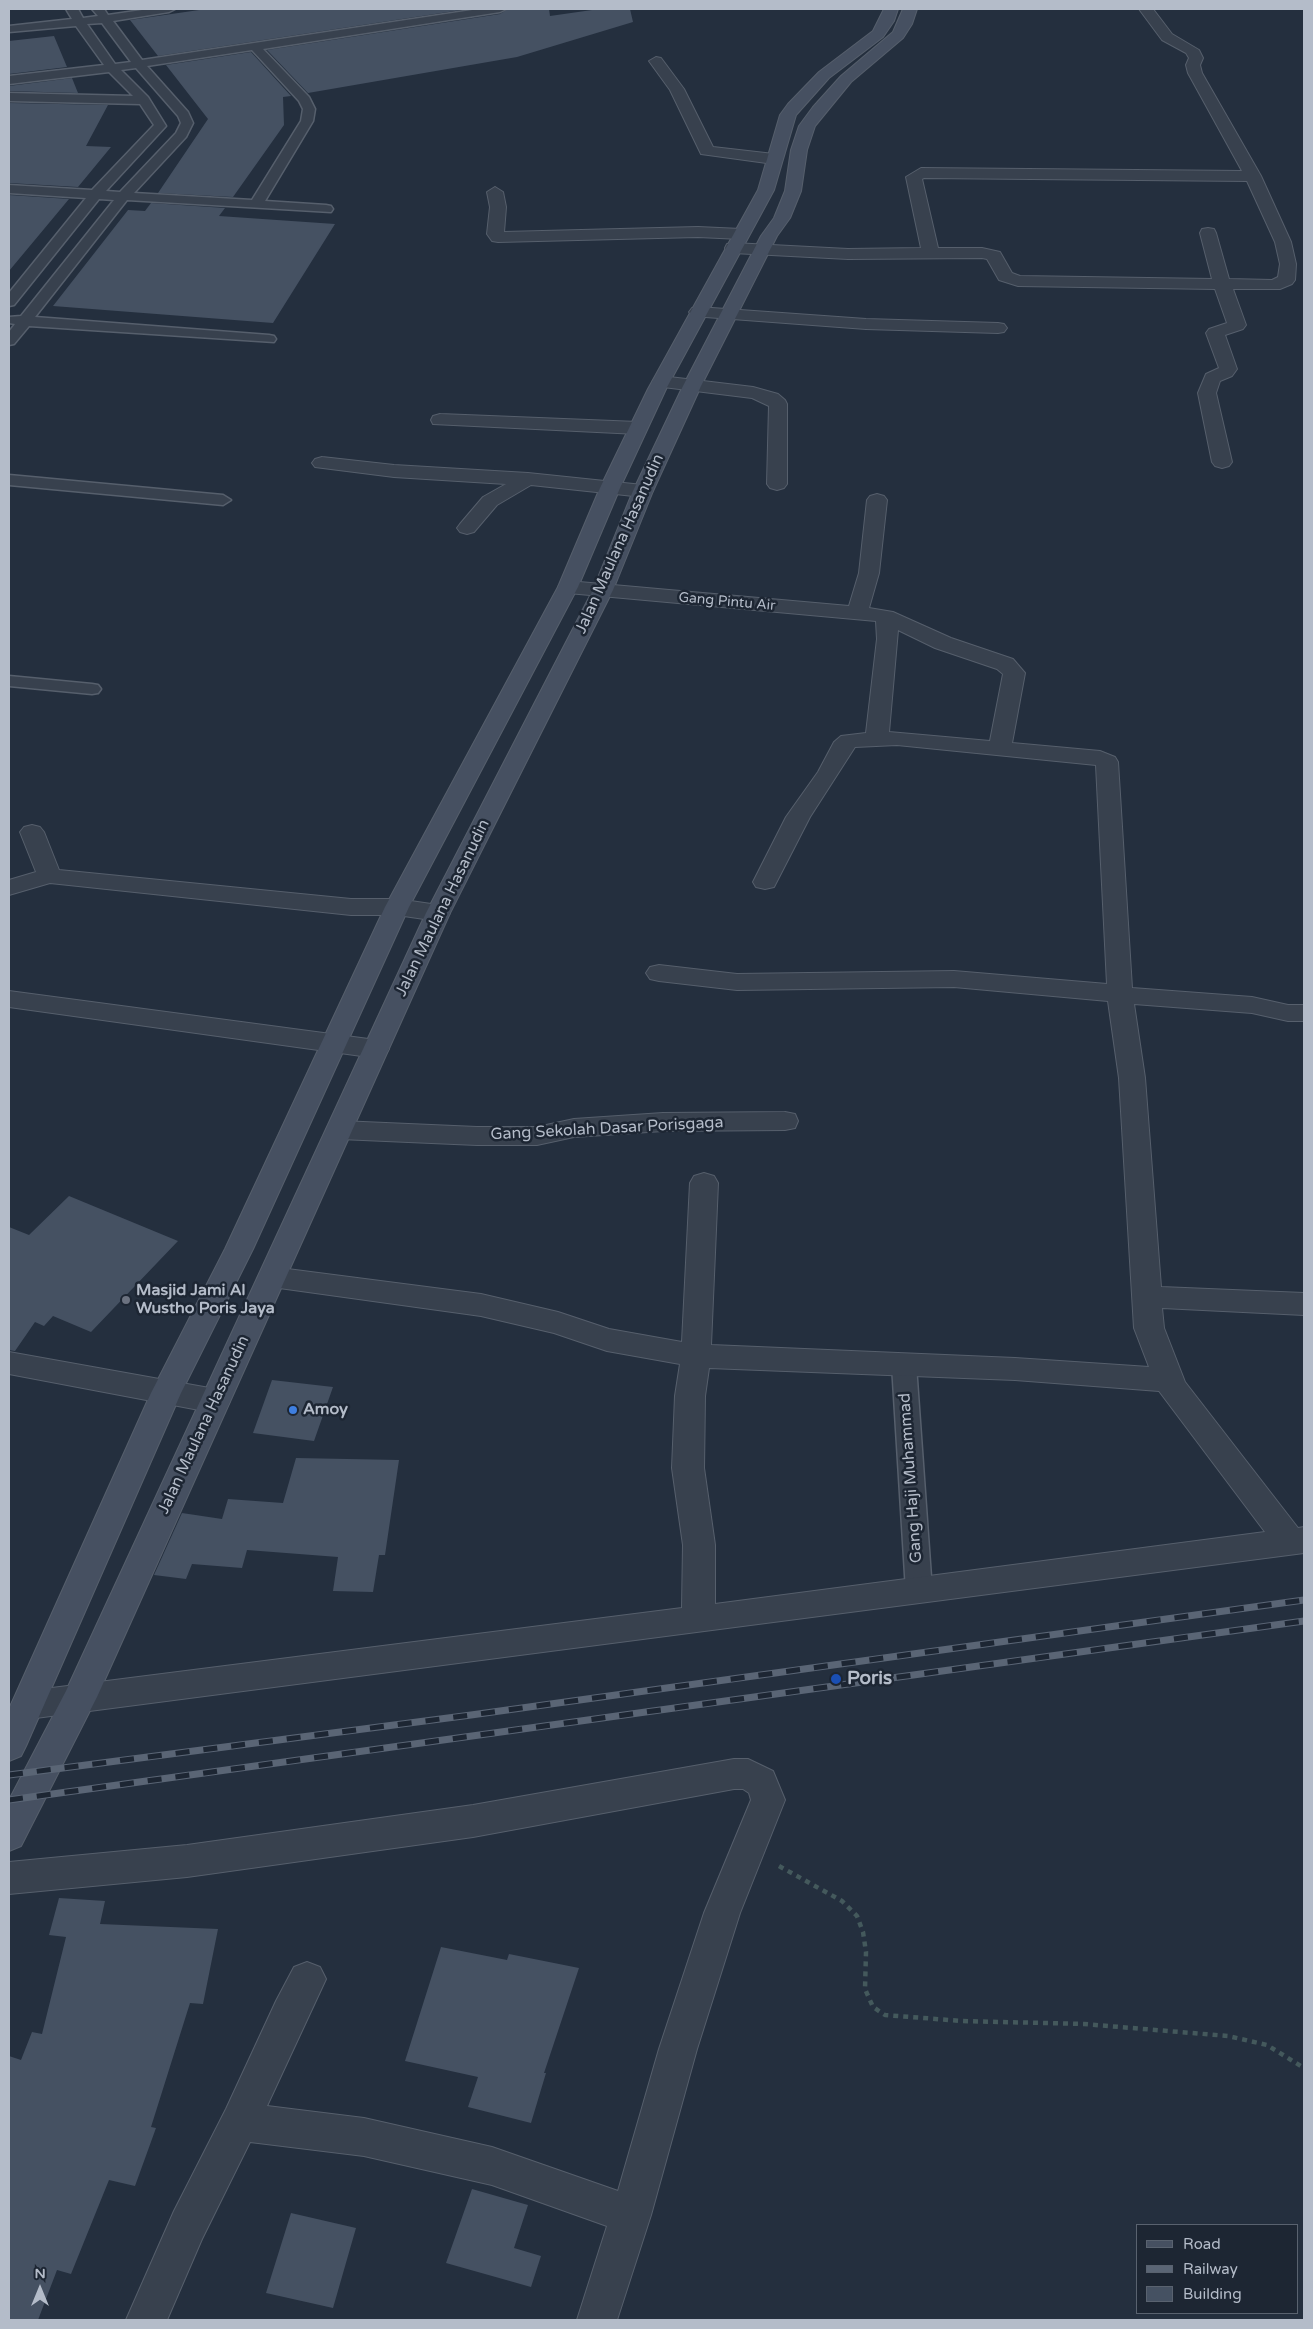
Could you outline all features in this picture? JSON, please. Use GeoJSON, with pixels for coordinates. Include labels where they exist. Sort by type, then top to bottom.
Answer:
{"type":"FeatureCollection","features":[{"type":"Feature","properties":{"kind":"street","name":"Jalan Maulana Hasanudin"},"geometry":{"type":"LineString","coordinates":[[835,77],[878,34],[887,21],[891,9]]}},
{"type":"Feature","properties":{"kind":"street","name":"Jalan Maulana Hasanudin"},"geometry":{"type":"LineString","coordinates":[[9,1746],[166,1393],[239,1249],[325,1042],[568,586],[603,487],[630,428],[661,382],[766,190],[783,152],[793,107],[898,35],[905,24],[910,9]]}},
{"type":"Feature","properties":{"kind":"street"},"geometry":{"type":"LineString","coordinates":[[495,192],[498,207],[495,234],[499,237],[698,232],[737,241],[763,250],[848,254],[988,253],[994,256],[1005,276],[1018,281],[1274,285],[1286,280],[1288,264],[1283,242],[1253,176],[1195,73],[1193,65],[1196,58],[1192,50],[1167,37],[1146,9]]}},
{"type":"Feature","properties":{"kind":"street"},"geometry":{"type":"LineString","coordinates":[[656,61],[677,89],[707,151],[783,152]]}},
{"type":"Feature","properties":{"kind":"street","name":"Jalan Maulana Hasanudin"},"geometry":{"type":"LineString","coordinates":[[9,1835],[80,1697],[438,913],[603,590],[643,491],[692,386],[728,315],[782,218],[793,192],[783,152]]}},
{"type":"Feature","properties":{"kind":"street"},"geometry":{"type":"LineString","coordinates":[[931,254],[914,177],[921,173],[1253,176]]}},
{"type":"Feature","properties":{"kind":"street"},"geometry":{"type":"LineString","coordinates":[[766,190],[793,192]]}},
{"type":"Feature","properties":{"kind":"street"},"geometry":{"type":"LineString","coordinates":[[1208,233],[1222,284],[1237,325],[1215,333],[1228,369],[1226,372],[1212,378],[1206,393],[1222,462]]}},
{"type":"Feature","properties":{"kind":"street"},"geometry":{"type":"LineString","coordinates":[[698,312],[866,324],[998,328]]}},
{"type":"Feature","properties":{"kind":"street"},"geometry":{"type":"LineString","coordinates":[[661,382],[753,393],[772,398],[778,404],[777,484]]}},
{"type":"Feature","properties":{"kind":"street"},"geometry":{"type":"LineString","coordinates":[[440,420],[630,428]]}},
{"type":"Feature","properties":{"kind":"street"},"geometry":{"type":"LineString","coordinates":[[322,463],[394,471],[528,479],[643,491]]}},
{"type":"Feature","properties":{"kind":"street"},"geometry":{"type":"LineString","coordinates":[[467,528],[490,501],[528,479]]}},
{"type":"Feature","properties":{"kind":"street"},"geometry":{"type":"LineString","coordinates":[[857,613],[870,573],[877,500]]}},
{"type":"Feature","properties":{"kind":"street","name":"Gang Pintu Air"},"geometry":{"type":"LineString","coordinates":[[568,586],[886,616],[943,643],[1005,664],[1014,673],[1000,749]]}},
{"type":"Feature","properties":{"kind":"street"},"geometry":{"type":"LineString","coordinates":[[877,738],[888,639],[886,616]]}},
{"type":"Feature","properties":{"kind":"street"},"geometry":{"type":"LineString","coordinates":[[765,882],[798,817],[829,772],[842,747],[849,741],[897,738],[1091,756],[1108,762],[1120,995],[1132,1078],[1149,1328],[1172,1387],[1298,1541]]}},
{"type":"Feature","properties":{"kind":"street"},"geometry":{"type":"LineString","coordinates":[[32,832],[49,876]]}},
{"type":"Feature","properties":{"kind":"street"},"geometry":{"type":"LineString","coordinates":[[9,888],[49,876],[351,907],[397,908],[438,913]]}},
{"type":"Feature","properties":{"kind":"street"},"geometry":{"type":"LineString","coordinates":[[659,973],[737,982],[845,978],[954,979],[1085,989],[1120,995],[1252,1005],[1288,1013],[1304,1013]]}},
{"type":"Feature","properties":{"kind":"street"},"geometry":{"type":"LineString","coordinates":[[9,999],[376,1049]]}},
{"type":"Feature","properties":{"kind":"street","name":"Gang Sekolah Dasar Porisgaga"},"geometry":{"type":"LineString","coordinates":[[340,1130],[477,1136],[537,1136],[574,1128],[610,1128],[663,1122],[785,1121]]}},
{"type":"Feature","properties":{"kind":"street"},"geometry":{"type":"LineString","coordinates":[[698,1620],[699,1545],[688,1468],[690,1396],[696,1356],[704,1183]]}},
{"type":"Feature","properties":{"kind":"street"},"geometry":{"type":"LineString","coordinates":[[272,1277],[481,1306],[558,1323],[607,1340],[696,1356],[1015,1369],[1169,1380]]}},
{"type":"Feature","properties":{"kind":"street"},"geometry":{"type":"LineString","coordinates":[[1147,1297],[1304,1304]]}},
{"type":"Feature","properties":{"kind":"street"},"geometry":{"type":"LineString","coordinates":[[9,1363],[216,1401]]}},
{"type":"Feature","properties":{"kind":"street"},"geometry":{"type":"LineString","coordinates":[[28,1704],[698,1620],[1298,1541]]}},
{"type":"Feature","properties":{"kind":"street"},"geometry":{"type":"LineString","coordinates":[[9,1878],[187,1861],[464,1822],[734,1774],[748,1774],[761,1782],[768,1800],[722,1913],[678,2049],[632,2215],[597,2320]]}},
{"type":"Feature","properties":{"kind":"street"},"geometry":{"type":"LineString","coordinates":[[146,2320],[188,2225],[240,2122],[307,1979]]}},
{"type":"Feature","properties":{"kind":"street"},"geometry":{"type":"LineString","coordinates":[[240,2122],[364,2137],[492,2166],[632,2215]]}},
{"type":"Feature","properties":{"kind":"lane"},"geometry":{"type":"LineString","coordinates":[[9,302],[95,195],[160,126],[157,118],[144,100],[112,68],[79,22],[72,9]]}},
{"type":"Feature","properties":{"kind":"lane"},"geometry":{"type":"LineString","coordinates":[[9,30],[79,22],[101,14],[169,9]]}},
{"type":"Feature","properties":{"kind":"lane"},"geometry":{"type":"LineString","coordinates":[[9,80],[112,68],[500,9]]}},
{"type":"Feature","properties":{"kind":"lane"},"geometry":{"type":"LineString","coordinates":[[9,341],[123,197],[182,134],[187,123],[184,114],[139,64],[101,14]]}},
{"type":"Feature","properties":{"kind":"lane"},"geometry":{"type":"LineString","coordinates":[[255,47],[305,100],[308,109],[307,121],[256,205]]}},
{"type":"Feature","properties":{"kind":"lane"},"geometry":{"type":"LineString","coordinates":[[9,97],[144,100]]}},
{"type":"Feature","properties":{"kind":"lane"},"geometry":{"type":"LineString","coordinates":[[9,189],[326,209]]}},
{"type":"Feature","properties":{"kind":"lane"},"geometry":{"type":"LineString","coordinates":[[9,319],[269,339]]}},
{"type":"Feature","properties":{"kind":"lane"},"geometry":{"type":"LineString","coordinates":[[9,480],[223,500]]}},
{"type":"Feature","properties":{"kind":"lane"},"geometry":{"type":"LineString","coordinates":[[9,681],[92,689]]}},
{"type":"Feature","properties":{"kind":"lane","name":"Gang Haji Muhammad"},"geometry":{"type":"LineString","coordinates":[[904,1365],[919,1591]]}},
{"type":"Feature","properties":{"kind":"path"},"geometry":{"type":"LineString","coordinates":[[748,1850],[842,1901],[857,1916],[863,1932],[866,1952],[865,1989],[873,2007],[885,2015],[962,2021],[1084,2024],[1228,2036],[1267,2045],[1304,2068]]}},
{"type":"Feature","properties":{"kind":"building"},"geometry":{"type":"Polygon","coordinates":[[[206,9],[468,9],[158,56],[130,20],[206,9]]]}},
{"type":"Feature","properties":{"kind":"building"},"geometry":{"type":"Polygon","coordinates":[[[508,9],[549,9],[550,16],[599,9],[630,9],[633,22],[517,57],[308,93],[267,50],[500,14],[508,9]]]}},
{"type":"Feature","properties":{"kind":"building"},"geometry":{"type":"Polygon","coordinates":[[[54,36],[67,67],[9,74],[9,41],[54,36]]]}},
{"type":"Feature","properties":{"kind":"building"},"geometry":{"type":"Polygon","coordinates":[[[251,52],[291,96],[283,97],[284,125],[233,197],[158,193],[208,119],[166,65],[251,52]]]}},
{"type":"Feature","properties":{"kind":"building"},"geometry":{"type":"Polygon","coordinates":[[[72,78],[78,93],[9,91],[9,86],[72,78]]]}},
{"type":"Feature","properties":{"kind":"building"},"geometry":{"type":"Polygon","coordinates":[[[9,103],[108,105],[86,146],[111,147],[78,187],[9,183],[9,103]]]}},
{"type":"Feature","properties":{"kind":"building"},"geometry":{"type":"Polygon","coordinates":[[[9,195],[69,199],[9,271],[9,195]]]}},
{"type":"Feature","properties":{"kind":"building"},"geometry":{"type":"Polygon","coordinates":[[[151,203],[225,208],[219,216],[335,224],[273,323],[53,306],[128,210],[145,211],[151,203]]]}},
{"type":"Feature","properties":{"kind":"building"},"geometry":{"type":"Polygon","coordinates":[[[69,1196],[178,1241],[91,1332],[53,1316],[44,1326],[35,1322],[15,1351],[9,1350],[9,1227],[29,1235],[69,1196]]]}},
{"type":"Feature","properties":{"kind":"building","name":"Amoy"},"geometry":{"type":"Polygon","coordinates":[[[272,1380],[333,1387],[314,1441],[253,1433],[272,1380]]]}},
{"type":"Feature","properties":{"kind":"building"},"geometry":{"type":"Polygon","coordinates":[[[296,1458],[399,1460],[385,1555],[379,1555],[373,1592],[333,1591],[338,1557],[247,1550],[242,1568],[192,1564],[186,1579],[154,1575],[182,1513],[222,1519],[228,1499],[283,1503],[296,1458]]]}},
{"type":"Feature","properties":{"kind":"building"},"geometry":{"type":"Polygon","coordinates":[[[59,1898],[105,1901],[100,1924],[218,1929],[203,2004],[190,2003],[151,2127],[156,2128],[135,2186],[109,2180],[71,2274],[57,2270],[38,2320],[9,2320],[9,2056],[21,2060],[32,2032],[42,2034],[66,1937],[49,1935],[59,1898]]]}},
{"type":"Feature","properties":{"kind":"building"},"geometry":{"type":"Polygon","coordinates":[[[441,1947],[507,1960],[509,1954],[579,1968],[544,2073],[546,2073],[531,2123],[468,2107],[478,2077],[405,2061],[441,1947]]]}},
{"type":"Feature","properties":{"kind":"building"},"geometry":{"type":"Polygon","coordinates":[[[472,2189],[528,2205],[514,2248],[541,2256],[531,2287],[446,2263],[472,2189]]]}},
{"type":"Feature","properties":{"kind":"building"},"geometry":{"type":"Polygon","coordinates":[[[291,2213],[356,2228],[333,2308],[266,2293],[291,2213]]]}},
{"type":"Feature","properties":{"kind":"railway"},"geometry":{"type":"LineString","coordinates":[[9,1775],[471,1715],[1304,1600]]}},
{"type":"Feature","properties":{"kind":"railway"},"geometry":{"type":"LineString","coordinates":[[9,1800],[1304,1621]]}},
{"type":"Feature","properties":{"kind":"place","name":"Masjid Jami Al Wustho Poris Jaya"},"geometry":{"type":"Point","coordinates":[126,1300]}},
{"type":"Feature","properties":{"kind":"place","name":"Amoy"},"geometry":{"type":"Point","coordinates":[293,1410]}},
{"type":"Feature","properties":{"kind":"place","name":"Poris"},"geometry":{"type":"Point","coordinates":[836,1679]}}]}
